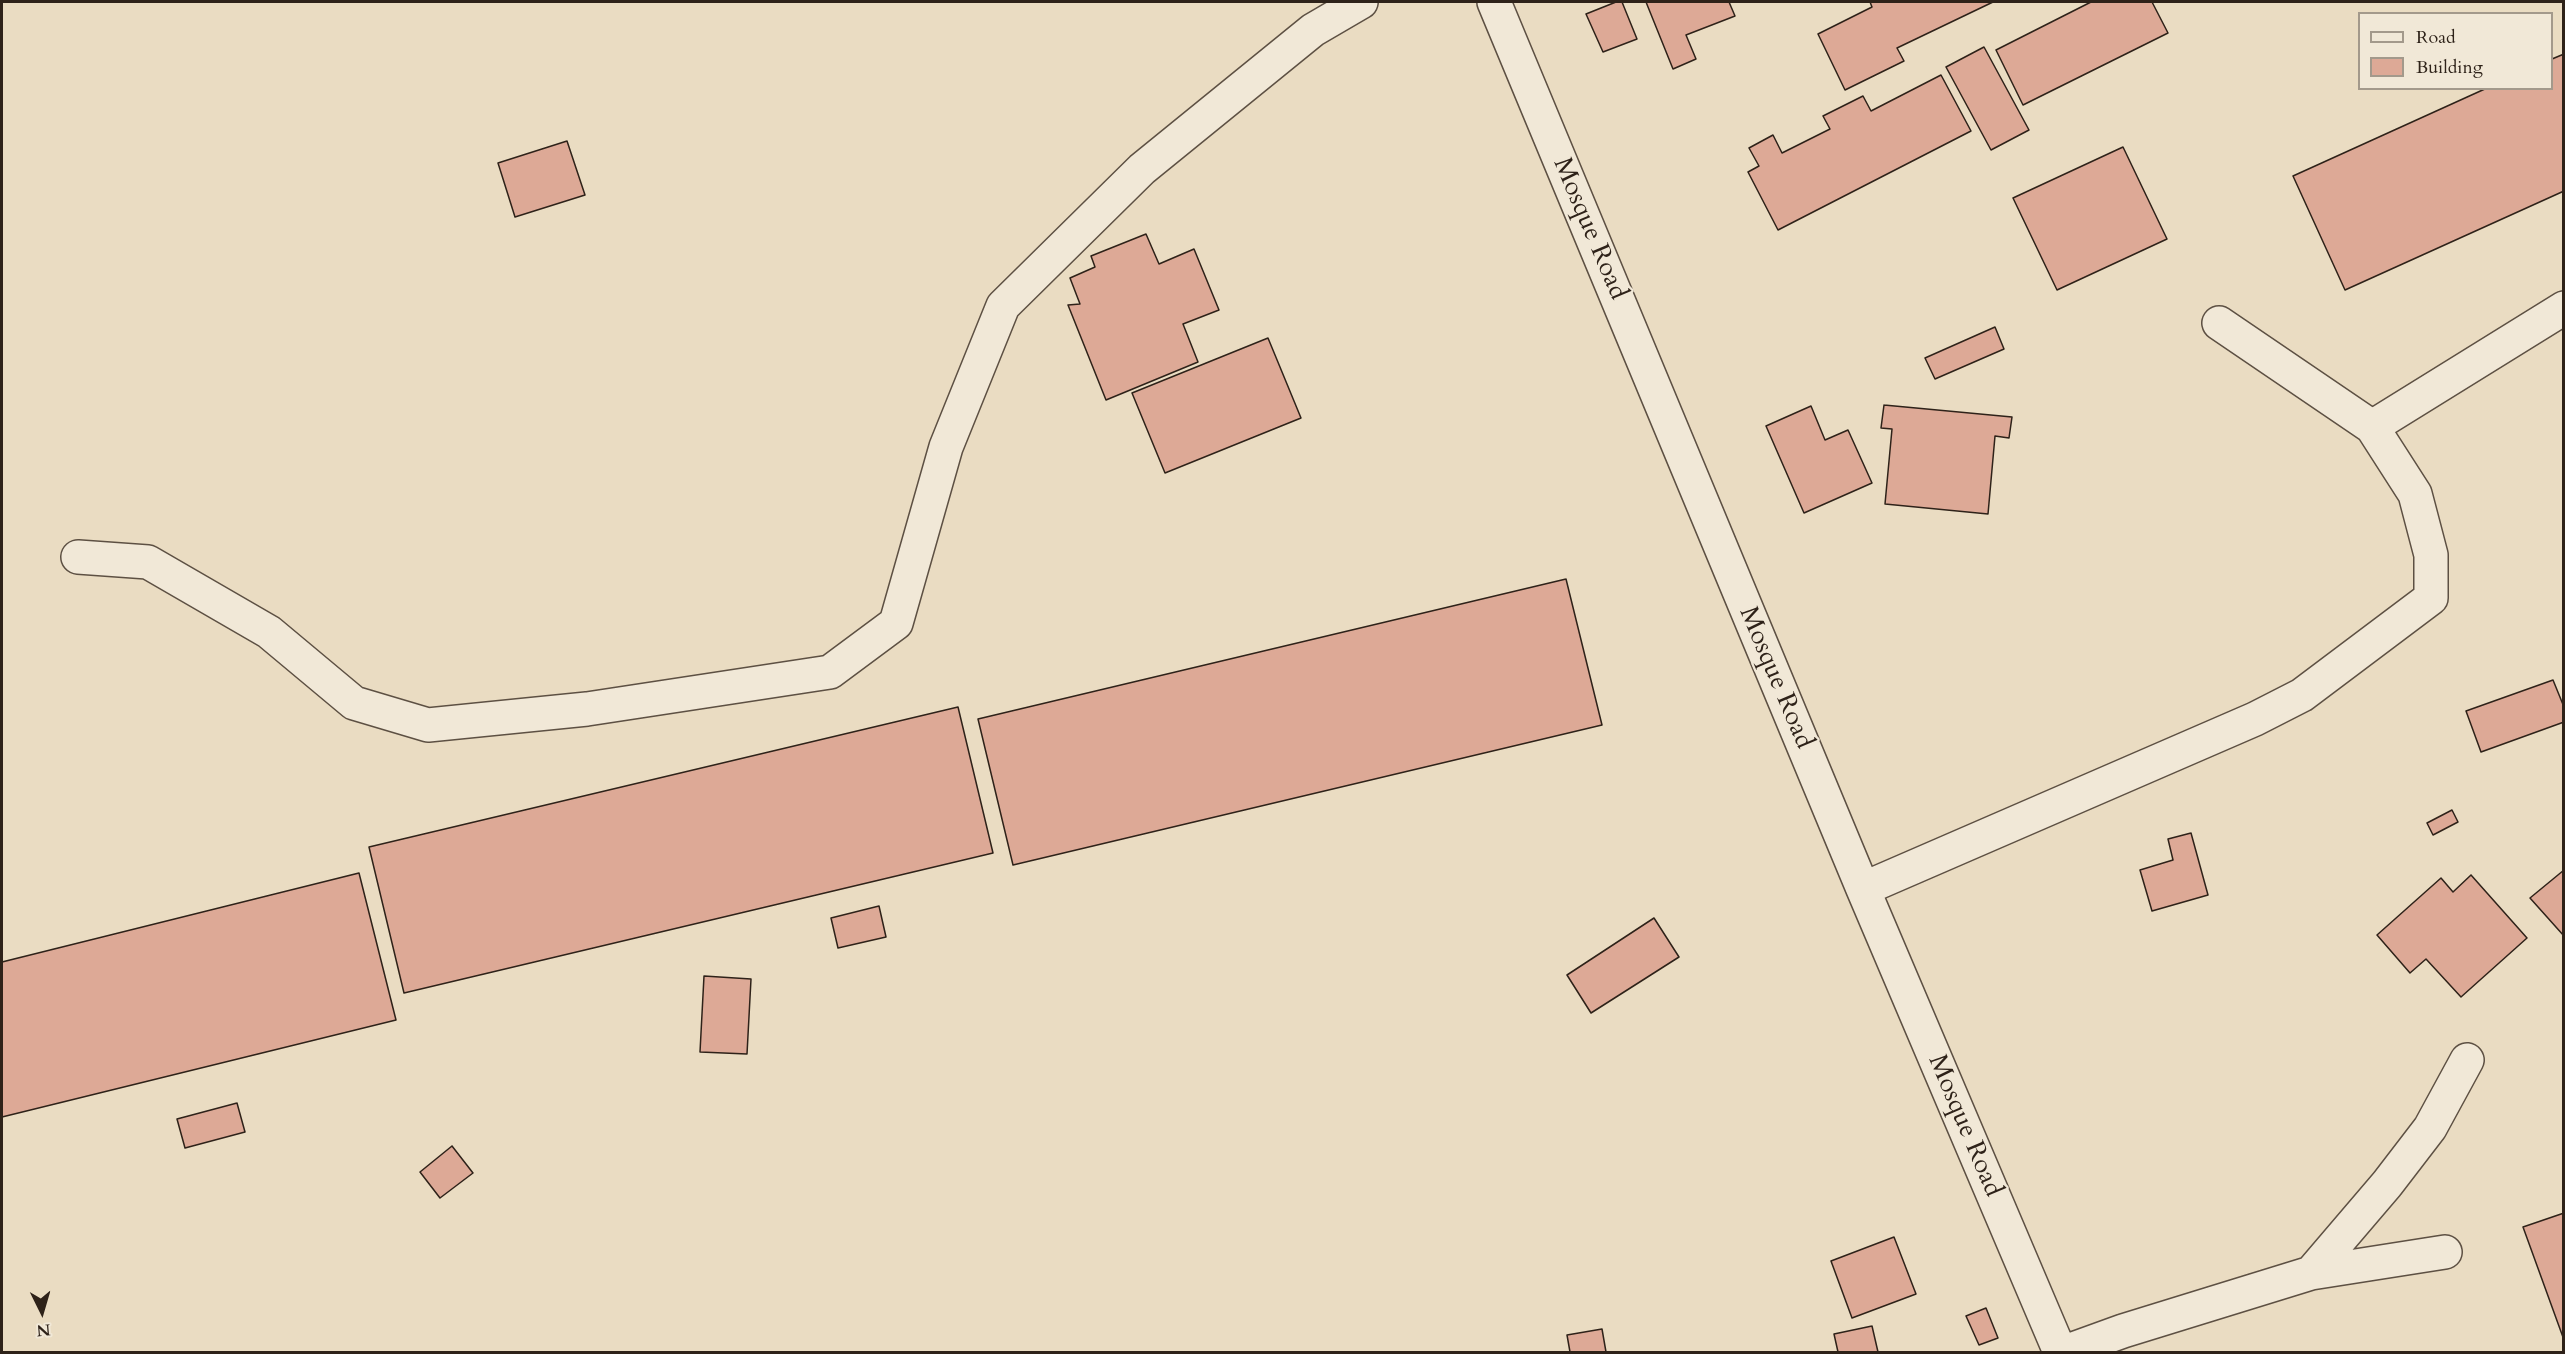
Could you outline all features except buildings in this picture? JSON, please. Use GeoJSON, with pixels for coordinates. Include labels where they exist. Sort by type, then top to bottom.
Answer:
{"type":"FeatureCollection","features":[{"type":"Feature","properties":{"kind":"street"},"geometry":{"type":"LineString","coordinates":[[78,557],[148,562],[269,632],[354,703],[428,724],[587,709],[830,672],[896,623],[946,447],[1003,306],[1142,169],[1313,30],[1361,2]]}},
{"type":"Feature","properties":{"kind":"street","name":"Mosque Road"},"geometry":{"type":"LineString","coordinates":[[1494,2],[1863,889],[2060,1353]]}},
{"type":"Feature","properties":{"kind":"street"},"geometry":{"type":"LineString","coordinates":[[2372,427],[2564,308]]}},
{"type":"Feature","properties":{"kind":"street"},"geometry":{"type":"LineString","coordinates":[[1863,889],[2255,719],[2302,695],[2431,598],[2431,555],[2415,494],[2372,427],[2219,323]]}},
{"type":"Feature","properties":{"kind":"street"},"geometry":{"type":"LineString","coordinates":[[2311,1273],[2387,1184],[2430,1128],[2467,1060]]}},
{"type":"Feature","properties":{"kind":"street"},"geometry":{"type":"LineString","coordinates":[[2065,1353],[2122,1331],[2311,1273],[2445,1252]]}}]}
